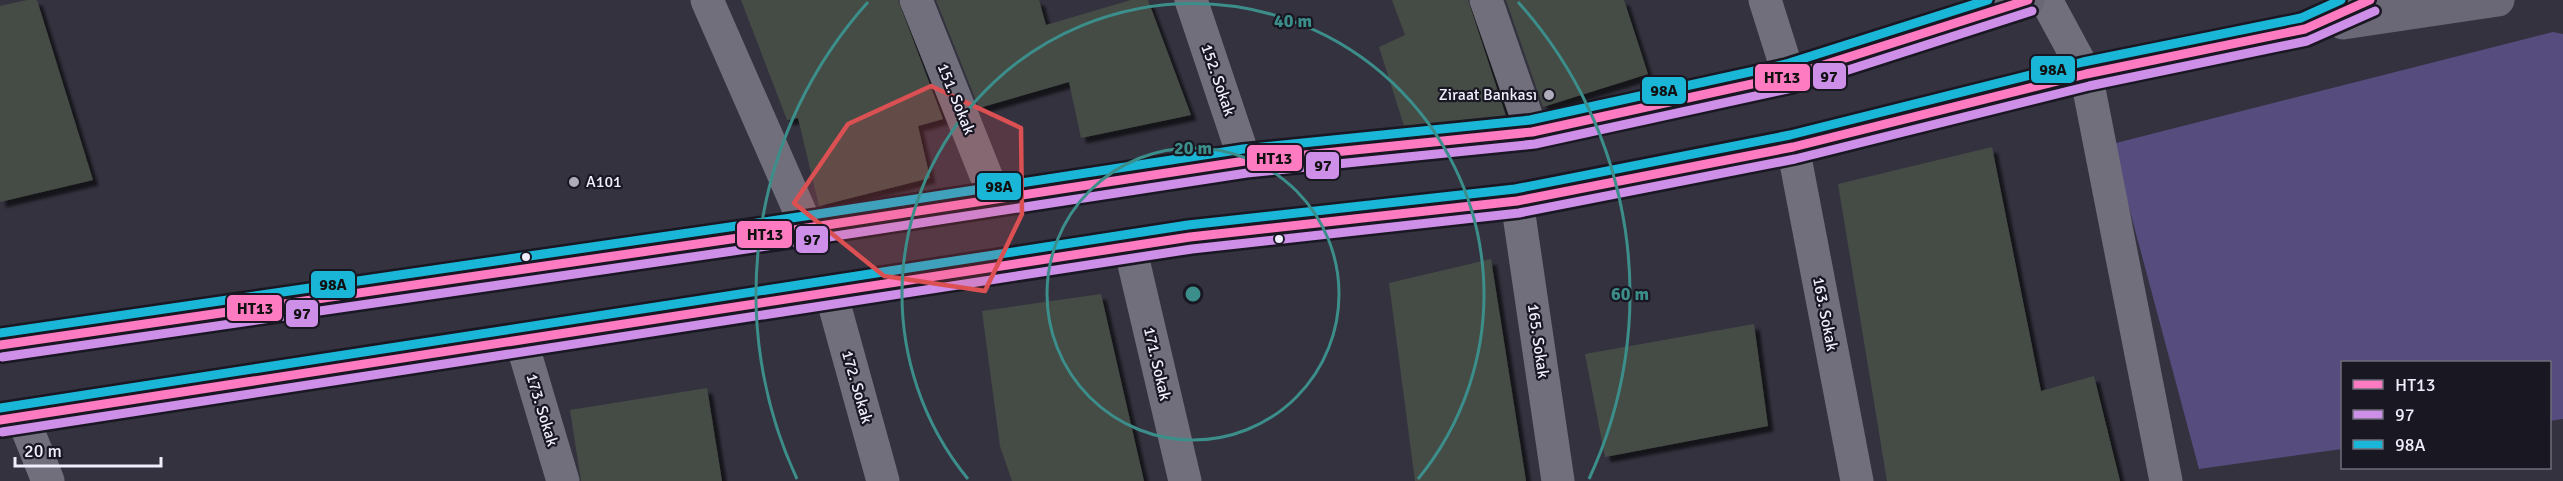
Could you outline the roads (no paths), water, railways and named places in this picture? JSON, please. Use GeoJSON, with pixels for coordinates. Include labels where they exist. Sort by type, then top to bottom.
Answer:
{"type":"FeatureCollection","features":[{"type":"Feature","properties":{"kind":"main road"},"geometry":{"type":"LineString","coordinates":[[0,345],[807,228],[1245,161],[1532,132],[1790,76],[2028,0]]}},
{"type":"Feature","properties":{"kind":"main road"},"geometry":{"type":"LineString","coordinates":[[2305,29],[2370,0]]}},
{"type":"Feature","properties":{"kind":"main road"},"geometry":{"type":"LineString","coordinates":[[11,418],[1190,237],[1517,201],[1793,147],[2086,74],[2305,29],[2498,0]]}},
{"type":"Feature","properties":{"kind":"street"},"geometry":{"type":"LineString","coordinates":[[707,0],[807,228]]}},
{"type":"Feature","properties":{"kind":"street","name":"151. Sokak"},"geometry":{"type":"LineString","coordinates":[[916,0],[995,198]]}},
{"type":"Feature","properties":{"kind":"street","name":"152. Sokak"},"geometry":{"type":"LineString","coordinates":[[1191,0],[1245,161]]}},
{"type":"Feature","properties":{"kind":"street"},"geometry":{"type":"LineString","coordinates":[[1486,0],[1532,132]]}},
{"type":"Feature","properties":{"kind":"street"},"geometry":{"type":"LineString","coordinates":[[1765,0],[1790,76]]}},
{"type":"Feature","properties":{"kind":"street"},"geometry":{"type":"LineString","coordinates":[[2046,0],[2086,74],[2166,481]]}},
{"type":"Feature","properties":{"kind":"street","name":"163. Sokak"},"geometry":{"type":"LineString","coordinates":[[1793,147],[1857,481]]}},
{"type":"Feature","properties":{"kind":"street","name":"165. Sokak"},"geometry":{"type":"LineString","coordinates":[[1517,201],[1558,481]]}},
{"type":"Feature","properties":{"kind":"street","name":"171. Sokak"},"geometry":{"type":"LineString","coordinates":[[1130,247],[1185,481]]}},
{"type":"Feature","properties":{"kind":"street","name":"172. Sokak"},"geometry":{"type":"LineString","coordinates":[[831,292],[883,481]]}},
{"type":"Feature","properties":{"kind":"street","name":"173. Sokak"},"geometry":{"type":"LineString","coordinates":[[521,340],[563,481]]}},
{"type":"Feature","properties":{"kind":"street"},"geometry":{"type":"LineString","coordinates":[[11,418],[48,481]]}},
{"type":"Feature","properties":{"kind":"place","name":"Ziraat Bankası"},"geometry":{"type":"Point","coordinates":[1549,95]}},
{"type":"Feature","properties":{"kind":"place","name":"A101"},"geometry":{"type":"Point","coordinates":[574,182]}}]}
